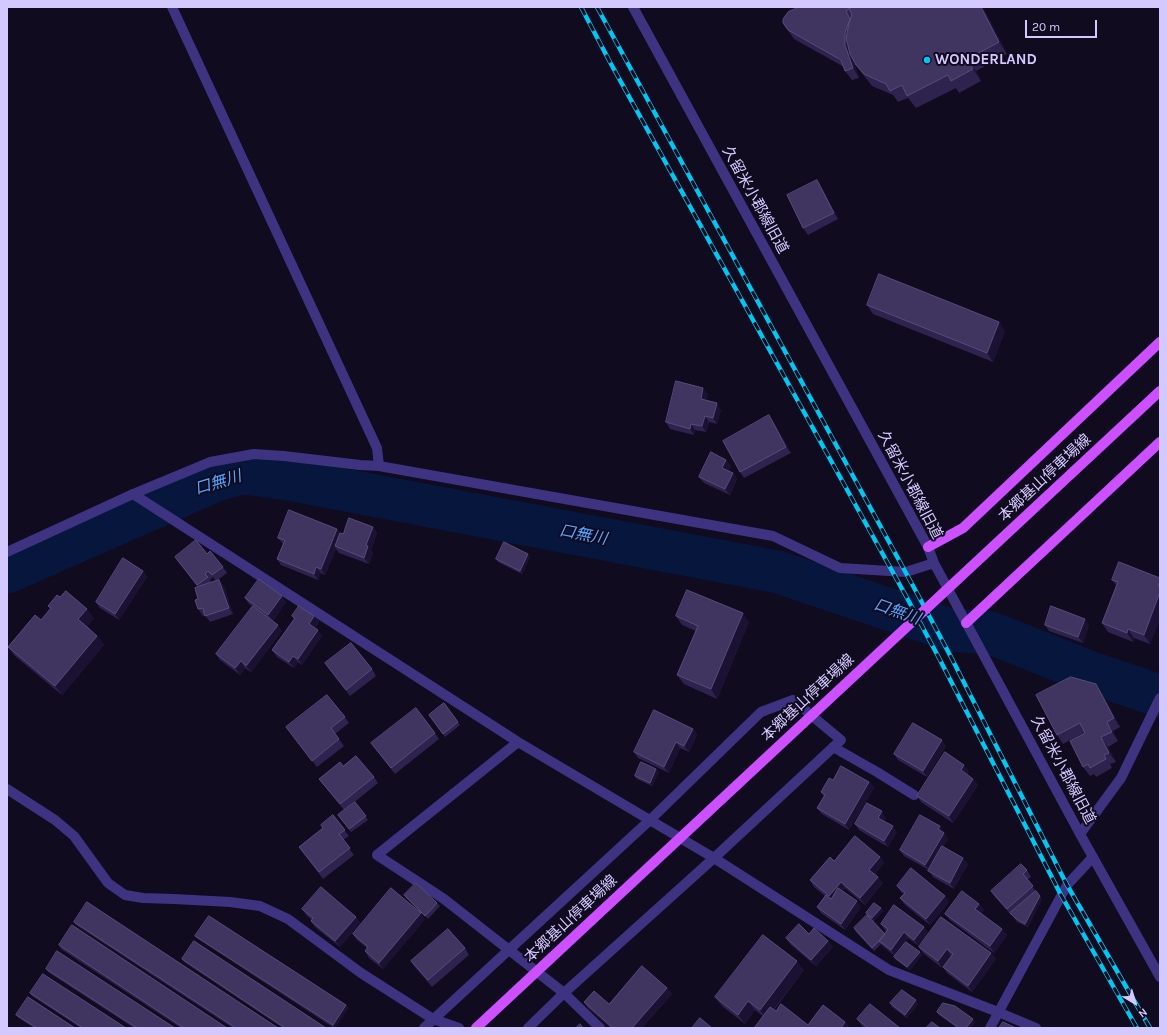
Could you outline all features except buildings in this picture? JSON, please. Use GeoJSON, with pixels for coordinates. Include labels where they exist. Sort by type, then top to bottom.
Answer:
{"type":"FeatureCollection","features":[{"type":"Feature","properties":{"kind":"main road","name":"本郷基山停車場線"},"geometry":{"type":"LineString","coordinates":[[928,547],[963,528],[1160,342]]}},
{"type":"Feature","properties":{"kind":"main road","name":"本郷基山停車場線"},"geometry":{"type":"LineString","coordinates":[[476,1028],[1160,391]]}},
{"type":"Feature","properties":{"kind":"main road"},"geometry":{"type":"LineString","coordinates":[[966,623],[1160,442]]}},
{"type":"Feature","properties":{"kind":"street"},"geometry":{"type":"LineString","coordinates":[[172,7],[377,448],[379,466]]}},
{"type":"Feature","properties":{"kind":"street","name":"久留米小郡線旧道"},"geometry":{"type":"LineString","coordinates":[[633,7],[928,547],[934,562],[984,657],[1080,834],[1160,977]]}},
{"type":"Feature","properties":{"kind":"street"},"geometry":{"type":"LineString","coordinates":[[7,552],[133,494],[210,462],[254,454],[284,456],[360,466],[379,466],[773,536],[840,568],[906,572],[934,562]]}},
{"type":"Feature","properties":{"kind":"street"},"geometry":{"type":"LineString","coordinates":[[133,494],[518,742],[714,858],[889,970],[1036,1028]]}},
{"type":"Feature","properties":{"kind":"street"},"geometry":{"type":"LineString","coordinates":[[1080,834],[1121,778],[1156,715],[1160,698]]}},
{"type":"Feature","properties":{"kind":"street"},"geometry":{"type":"LineString","coordinates":[[424,1028],[650,820],[761,712],[793,700],[841,740],[714,858],[564,993],[528,1028]]}},
{"type":"Feature","properties":{"kind":"street"},"geometry":{"type":"LineString","coordinates":[[518,742],[377,855],[444,898],[564,993],[600,1028]]}},
{"type":"Feature","properties":{"kind":"street"},"geometry":{"type":"LineString","coordinates":[[833,747],[878,772],[914,795]]}},
{"type":"Feature","properties":{"kind":"street"},"geometry":{"type":"LineString","coordinates":[[7,789],[55,820],[74,836],[108,883],[125,895],[143,898],[230,902],[260,906],[288,919],[360,973],[433,1019],[458,1028]]}},
{"type":"Feature","properties":{"kind":"street"},"geometry":{"type":"LineString","coordinates":[[990,1028],[1066,885],[1093,857]]}},
{"type":"Feature","properties":{"kind":"waterway","name":"口無川"},"geometry":{"type":"LineString","coordinates":[[7,572],[216,480],[243,473],[287,479],[778,572],[950,630],[991,633],[1089,672],[1160,696]]}},
{"type":"Feature","properties":{"kind":"railway"},"geometry":{"type":"LineString","coordinates":[[581,7],[611,64],[906,596],[1061,895],[1137,1028]]}},
{"type":"Feature","properties":{"kind":"railway"},"geometry":{"type":"LineString","coordinates":[[597,7],[918,595],[1067,885],[1150,1028]]}},
{"type":"Feature","properties":{"kind":"place","name":"WONDERLAND"},"geometry":{"type":"Point","coordinates":[927,60]}}]}
